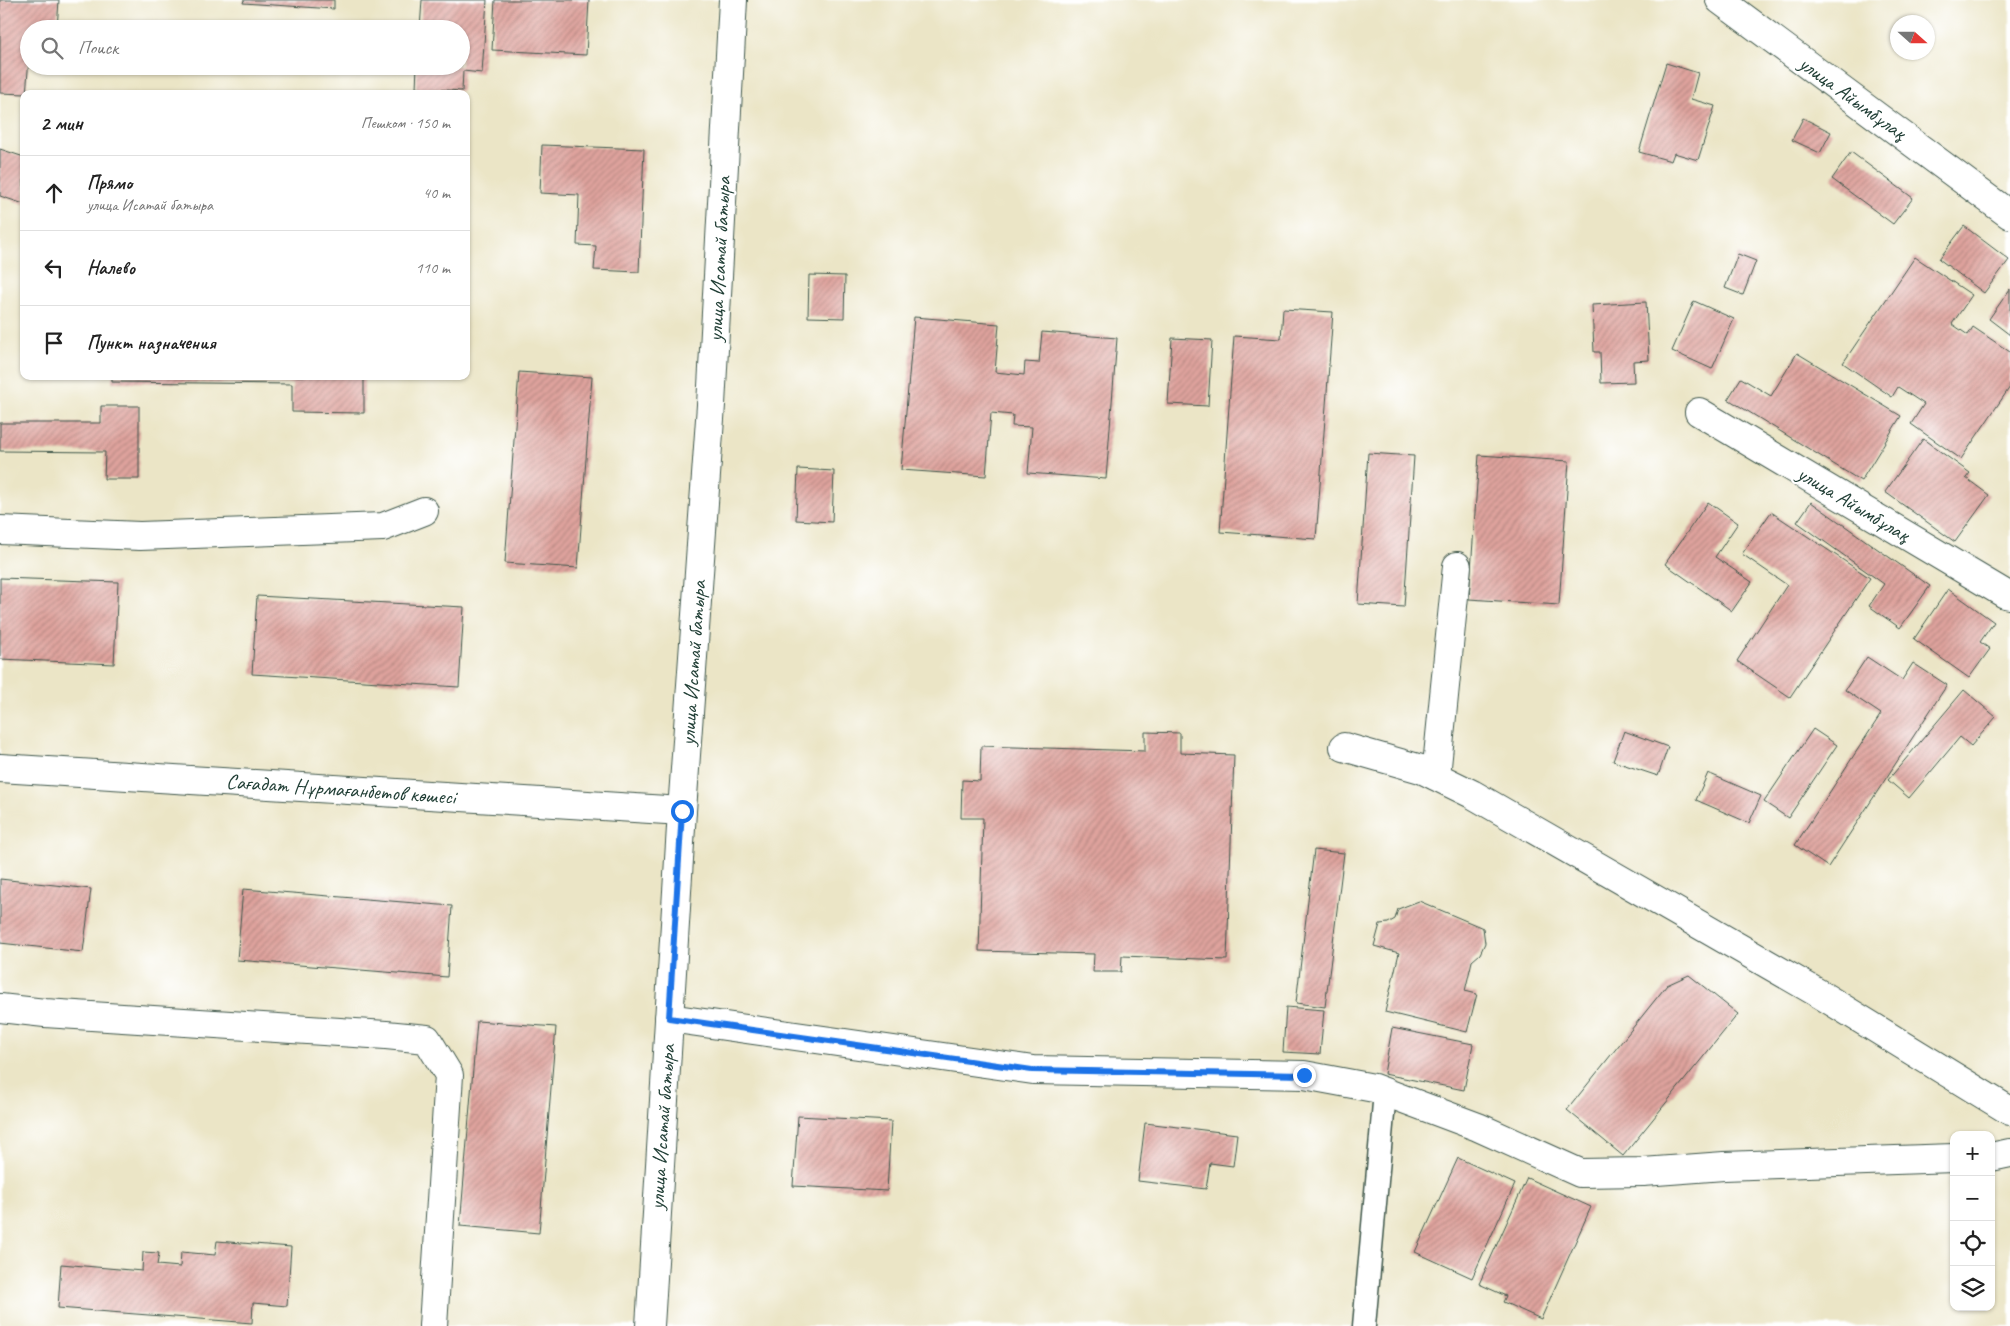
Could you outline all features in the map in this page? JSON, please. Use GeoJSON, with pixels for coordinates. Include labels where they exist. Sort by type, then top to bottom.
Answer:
{"type":"FeatureCollection","features":[{"type":"Feature","properties":{"kind":"street","name":"улица Исатай батыра"},"geometry":{"type":"LineString","coordinates":[[650,1326],[682,811],[712,395],[733,0]]}},
{"type":"Feature","properties":{"kind":"street","name":"улица Айымбұлақ"},"geometry":{"type":"LineString","coordinates":[[1720,0],[2010,215]]}},
{"type":"Feature","properties":{"kind":"street","name":"улица Айымбұлақ"},"geometry":{"type":"LineString","coordinates":[[1699,412],[2004,594],[2010,595]]}},
{"type":"Feature","properties":{"kind":"street"},"geometry":{"type":"LineString","coordinates":[[0,530],[140,536],[383,528],[424,511]]}},
{"type":"Feature","properties":{"kind":"street"},"geometry":{"type":"LineString","coordinates":[[1436,776],[1457,566]]}},
{"type":"Feature","properties":{"kind":"street"},"geometry":{"type":"LineString","coordinates":[[1344,747],[1421,769],[1515,818],[1818,993],[2010,1111]]}},
{"type":"Feature","properties":{"kind":"street","name":"Сағадат Нұрмағанбетов көшесі"},"geometry":{"type":"LineString","coordinates":[[0,768],[682,811]]}},
{"type":"Feature","properties":{"kind":"street"},"geometry":{"type":"LineString","coordinates":[[0,1008],[45,1013],[386,1034],[427,1039],[449,1075],[433,1326]]}},
{"type":"Feature","properties":{"kind":"street"},"geometry":{"type":"LineString","coordinates":[[669,1018],[1032,1070],[1304,1075],[1374,1088],[1478,1127],[1580,1173],[1643,1172],[1782,1164],[1950,1158]]}},
{"type":"Feature","properties":{"kind":"street"},"geometry":{"type":"LineString","coordinates":[[1995,1156],[2010,1153]]}},
{"type":"Feature","properties":{"kind":"lane"},"geometry":{"type":"LineString","coordinates":[[1364,1326],[1385,1092]]}},
{"type":"Feature","properties":{"kind":"building"},"geometry":{"type":"Polygon","coordinates":[[[0,0],[59,0],[58,20],[20,20],[20,75],[28,75],[26,90],[20,90],[20,94],[0,93],[0,0]]]}},
{"type":"Feature","properties":{"kind":"building"},"geometry":{"type":"Polygon","coordinates":[[[244,0],[334,0],[334,9],[243,3],[244,0]]]}},
{"type":"Feature","properties":{"kind":"building"},"geometry":{"type":"Polygon","coordinates":[[[422,0],[487,0],[482,73],[470,72],[470,20],[421,20],[422,0]]]}},
{"type":"Feature","properties":{"kind":"building"},"geometry":{"type":"Polygon","coordinates":[[[495,0],[589,0],[586,55],[492,50],[495,0]]]}},
{"type":"Feature","properties":{"kind":"building"},"geometry":{"type":"Polygon","coordinates":[[[1666,63],[1698,73],[1691,99],[1715,106],[1698,160],[1674,153],[1671,161],[1639,152],[1666,63]]]}},
{"type":"Feature","properties":{"kind":"building"},"geometry":{"type":"Polygon","coordinates":[[[417,75],[463,75],[462,90],[416,88],[417,75]]]}},
{"type":"Feature","properties":{"kind":"building"},"geometry":{"type":"Polygon","coordinates":[[[1803,118],[1831,132],[1820,153],[1792,140],[1803,118]]]}},
{"type":"Feature","properties":{"kind":"building"},"geometry":{"type":"Polygon","coordinates":[[[542,145],[644,149],[639,272],[594,270],[596,246],[577,245],[579,195],[540,193],[542,145]]]}},
{"type":"Feature","properties":{"kind":"building"},"geometry":{"type":"Polygon","coordinates":[[[0,149],[20,156],[20,203],[0,196],[0,149]]]}},
{"type":"Feature","properties":{"kind":"building"},"geometry":{"type":"Polygon","coordinates":[[[1851,152],[1913,198],[1893,224],[1832,179],[1851,152]]]}},
{"type":"Feature","properties":{"kind":"building"},"geometry":{"type":"Polygon","coordinates":[[[1964,226],[2009,260],[1984,293],[1939,259],[1964,226]]]}},
{"type":"Feature","properties":{"kind":"building"},"geometry":{"type":"Polygon","coordinates":[[[1738,254],[1756,261],[1743,295],[1725,288],[1738,254]]]}},
{"type":"Feature","properties":{"kind":"building"},"geometry":{"type":"Polygon","coordinates":[[[1915,257],[1972,295],[1952,324],[1968,335],[1973,327],[2010,352],[2010,387],[1961,459],[1911,424],[1924,404],[1898,387],[1892,397],[1843,363],[1915,257]]]}},
{"type":"Feature","properties":{"kind":"building"},"geometry":{"type":"Polygon","coordinates":[[[809,275],[845,276],[844,318],[808,317],[809,275]]]}},
{"type":"Feature","properties":{"kind":"building"},"geometry":{"type":"Polygon","coordinates":[[[2010,289],[2010,335],[1989,319],[2010,289]]]}},
{"type":"Feature","properties":{"kind":"building"},"geometry":{"type":"Polygon","coordinates":[[[1694,301],[1734,319],[1712,369],[1672,351],[1694,301]]]}},
{"type":"Feature","properties":{"kind":"building"},"geometry":{"type":"Polygon","coordinates":[[[1646,302],[1649,360],[1633,361],[1634,382],[1601,383],[1600,352],[1594,352],[1592,305],[1646,302]]]}},
{"type":"Feature","properties":{"kind":"building"},"geometry":{"type":"Polygon","coordinates":[[[1283,309],[1333,312],[1316,539],[1220,532],[1234,336],[1281,339],[1283,309]]]}},
{"type":"Feature","properties":{"kind":"building"},"geometry":{"type":"Polygon","coordinates":[[[914,317],[999,324],[995,372],[1024,375],[1025,362],[1039,363],[1042,332],[1117,338],[1106,479],[1028,473],[1032,427],[1012,426],[1013,415],[991,413],[986,476],[901,470],[914,317]]]}},
{"type":"Feature","properties":{"kind":"building"},"geometry":{"type":"Polygon","coordinates":[[[1172,338],[1212,340],[1208,406],[1168,404],[1172,338]]]}},
{"type":"Feature","properties":{"kind":"building"},"geometry":{"type":"Polygon","coordinates":[[[1797,353],[1901,416],[1861,481],[1728,399],[1741,378],[1771,396],[1797,353]]]}},
{"type":"Feature","properties":{"kind":"building"},"geometry":{"type":"Polygon","coordinates":[[[519,372],[592,377],[578,568],[505,563],[519,372]]]}},
{"type":"Feature","properties":{"kind":"building"},"geometry":{"type":"Polygon","coordinates":[[[112,380],[364,380],[364,413],[292,412],[292,384],[112,382],[112,380]]]}},
{"type":"Feature","properties":{"kind":"building"},"geometry":{"type":"Polygon","coordinates":[[[101,406],[139,406],[139,479],[104,479],[105,452],[0,451],[0,423],[101,423],[101,406]]]}},
{"type":"Feature","properties":{"kind":"building"},"geometry":{"type":"Polygon","coordinates":[[[1923,439],[1970,473],[1966,478],[1989,495],[1955,542],[1885,492],[1923,439]]]}},
{"type":"Feature","properties":{"kind":"building"},"geometry":{"type":"Polygon","coordinates":[[[1368,453],[1414,456],[1404,607],[1358,604],[1368,453]]]}},
{"type":"Feature","properties":{"kind":"building"},"geometry":{"type":"Polygon","coordinates":[[[1479,455],[1569,461],[1559,605],[1469,599],[1479,455]]]}},
{"type":"Feature","properties":{"kind":"building"},"geometry":{"type":"Polygon","coordinates":[[[798,469],[834,471],[832,522],[796,520],[798,469]]]}},
{"type":"Feature","properties":{"kind":"building"},"geometry":{"type":"Polygon","coordinates":[[[1708,502],[1738,523],[1715,557],[1752,582],[1732,611],[1665,564],[1708,502]]]}},
{"type":"Feature","properties":{"kind":"building"},"geometry":{"type":"Polygon","coordinates":[[[1811,502],[1930,586],[1900,628],[1869,606],[1884,584],[1797,522],[1811,502]]]}},
{"type":"Feature","properties":{"kind":"building"},"geometry":{"type":"Polygon","coordinates":[[[1771,512],[1870,578],[1790,697],[1737,661],[1787,585],[1742,554],[1771,512]]]}},
{"type":"Feature","properties":{"kind":"building"},"geometry":{"type":"Polygon","coordinates":[[[0,578],[118,582],[114,664],[0,659],[0,578]]]}},
{"type":"Feature","properties":{"kind":"building"},"geometry":{"type":"Polygon","coordinates":[[[1948,589],[1994,622],[1980,642],[1990,649],[1969,678],[1914,639],[1948,589]]]}},
{"type":"Feature","properties":{"kind":"building"},"geometry":{"type":"Polygon","coordinates":[[[257,596],[464,607],[459,687],[252,674],[257,596]]]}},
{"type":"Feature","properties":{"kind":"building"},"geometry":{"type":"Polygon","coordinates":[[[1867,657],[1902,680],[1913,663],[1947,685],[1828,867],[1795,845],[1881,714],[1845,690],[1867,657]]]}},
{"type":"Feature","properties":{"kind":"building"},"geometry":{"type":"Polygon","coordinates":[[[1964,690],[1996,717],[1971,746],[1960,737],[1909,798],[1888,780],[1964,690]]]}},
{"type":"Feature","properties":{"kind":"building"},"geometry":{"type":"Polygon","coordinates":[[[1813,729],[1837,745],[1788,818],[1764,802],[1813,729]]]}},
{"type":"Feature","properties":{"kind":"building"},"geometry":{"type":"Polygon","coordinates":[[[1624,731],[1668,747],[1658,776],[1613,761],[1624,731]]]}},
{"type":"Feature","properties":{"kind":"building"},"geometry":{"type":"Polygon","coordinates":[[[1145,732],[1180,733],[1180,753],[1234,755],[1227,960],[1122,956],[1121,972],[1093,972],[1094,954],[979,951],[983,818],[961,818],[962,780],[980,781],[981,746],[1145,751],[1145,732]]]}},
{"type":"Feature","properties":{"kind":"building"},"geometry":{"type":"Polygon","coordinates":[[[1708,773],[1761,796],[1749,823],[1696,800],[1708,773]]]}},
{"type":"Feature","properties":{"kind":"building"},"geometry":{"type":"Polygon","coordinates":[[[1314,850],[1344,853],[1325,1007],[1296,1003],[1314,850]]]}},
{"type":"Feature","properties":{"kind":"building"},"geometry":{"type":"Polygon","coordinates":[[[0,879],[91,889],[83,952],[0,943],[0,879]]]}},
{"type":"Feature","properties":{"kind":"building"},"geometry":{"type":"Polygon","coordinates":[[[243,889],[452,906],[447,977],[237,960],[243,889]]]}},
{"type":"Feature","properties":{"kind":"building"},"geometry":{"type":"Polygon","coordinates":[[[1419,901],[1483,928],[1485,943],[1480,954],[1472,961],[1465,991],[1477,994],[1467,1032],[1385,1012],[1399,953],[1374,946],[1380,924],[1388,923],[1395,919],[1398,909],[1419,901]]]}},
{"type":"Feature","properties":{"kind":"building"},"geometry":{"type":"Polygon","coordinates":[[[1689,975],[1738,1014],[1623,1156],[1567,1110],[1667,985],[1689,975]]]}},
{"type":"Feature","properties":{"kind":"building"},"geometry":{"type":"Polygon","coordinates":[[[1286,1007],[1324,1010],[1320,1054],[1283,1052],[1286,1007]]]}},
{"type":"Feature","properties":{"kind":"building"},"geometry":{"type":"Polygon","coordinates":[[[477,1021],[556,1027],[539,1233],[460,1226],[477,1021]]]}},
{"type":"Feature","properties":{"kind":"building"},"geometry":{"type":"Polygon","coordinates":[[[1392,1028],[1473,1044],[1464,1090],[1384,1074],[1392,1028]]]}},
{"type":"Feature","properties":{"kind":"building"},"geometry":{"type":"Polygon","coordinates":[[[798,1116],[891,1121],[887,1191],[793,1186],[798,1116]]]}},
{"type":"Feature","properties":{"kind":"building"},"geometry":{"type":"Polygon","coordinates":[[[1145,1123],[1237,1134],[1233,1166],[1210,1163],[1206,1189],[1138,1181],[1145,1123]]]}},
{"type":"Feature","properties":{"kind":"building"},"geometry":{"type":"Polygon","coordinates":[[[1458,1158],[1515,1184],[1472,1278],[1415,1252],[1458,1158]]]}},
{"type":"Feature","properties":{"kind":"building"},"geometry":{"type":"Polygon","coordinates":[[[1527,1178],[1591,1207],[1541,1319],[1503,1302],[1506,1296],[1479,1284],[1527,1178]]]}},
{"type":"Feature","properties":{"kind":"building"},"geometry":{"type":"Polygon","coordinates":[[[217,1241],[291,1247],[287,1306],[253,1303],[252,1323],[58,1308],[61,1264],[142,1271],[143,1252],[159,1253],[157,1265],[180,1267],[181,1252],[215,1255],[217,1241]]]}},
{"type":"Feature","properties":{"kind":"route"},"geometry":{"type":"LineString","coordinates":[[682,811],[669,1018],[791,1037],[1032,1070],[1304,1075]]}}]}
